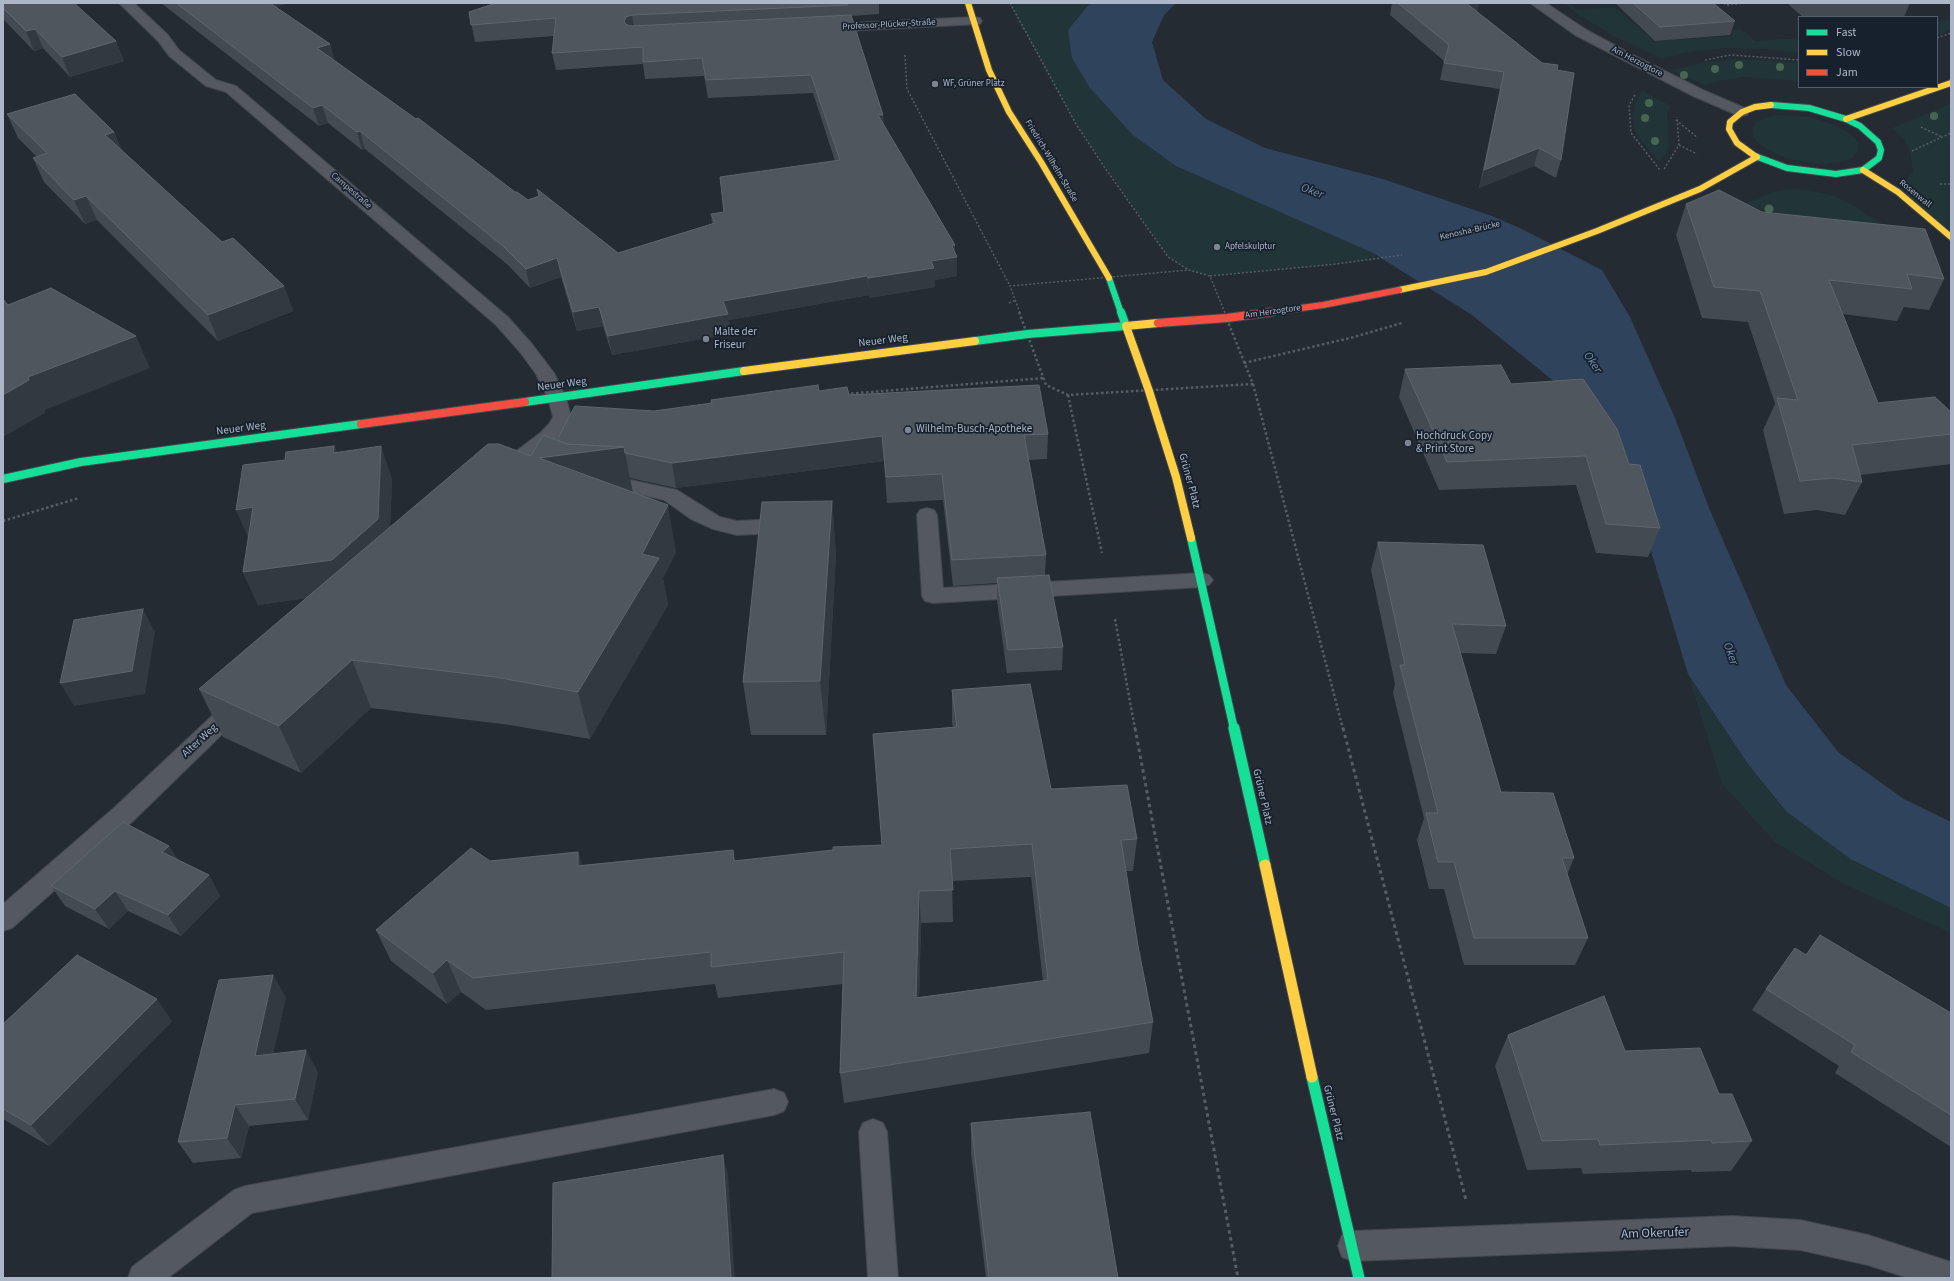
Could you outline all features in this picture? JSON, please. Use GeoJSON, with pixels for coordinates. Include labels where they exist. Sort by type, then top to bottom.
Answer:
{"type":"FeatureCollection","features":[{"type":"Feature","properties":{"kind":"main road","name":"Friedrich-Wilhelm-Straße"},"geometry":{"type":"LineString","coordinates":[[968,3],[975,21],[989,70],[1002,98],[1108,276],[1126,326]]}},
{"type":"Feature","properties":{"kind":"main road"},"geometry":{"type":"LineString","coordinates":[[1938,87],[1951,83]]}},
{"type":"Feature","properties":{"kind":"main road"},"geometry":{"type":"LineString","coordinates":[[1846,119],[1936,88]]}},
{"type":"Feature","properties":{"kind":"main road"},"geometry":{"type":"LineString","coordinates":[[1789,105],[1822,111],[1846,119],[1871,134],[1878,142],[1881,150],[1880,158],[1863,170],[1844,173],[1820,174],[1787,168],[1757,157],[1746,150],[1732,136],[1729,129],[1730,122],[1742,112],[1755,107],[1789,105]]}},
{"type":"Feature","properties":{"kind":"main road","name":"Am Herzogtore"},"geometry":{"type":"LineString","coordinates":[[1126,326],[1241,316],[1323,305],[1486,272],[1598,231],[1700,189],[1757,157]]}},
{"type":"Feature","properties":{"kind":"main road","name":"Rosenwall"},"geometry":{"type":"LineString","coordinates":[[1863,170],[1898,192],[1951,237]]}},
{"type":"Feature","properties":{"kind":"main road","name":"Neuer Weg"},"geometry":{"type":"LineString","coordinates":[[3,479],[81,462],[557,398],[655,383],[1028,334],[1126,326]]}},
{"type":"Feature","properties":{"kind":"main road","name":"Grüner Platz"},"geometry":{"type":"LineString","coordinates":[[1126,326],[1149,391],[1176,477],[1202,580],[1311,1072],[1353,1246],[1359,1278]]}},
{"type":"Feature","properties":{"kind":"street","name":"Campestraße"},"geometry":{"type":"LineString","coordinates":[[126,3],[163,38],[174,53],[211,83],[231,89],[502,321],[526,348],[545,373],[557,398]]}},
{"type":"Feature","properties":{"kind":"street","name":"Am Herzogtore"},"geometry":{"type":"LineString","coordinates":[[1537,3],[1580,32],[1624,56],[1698,93],[1742,112]]}},
{"type":"Feature","properties":{"kind":"street","name":"Professor-Plücker-Straße"},"geometry":{"type":"LineString","coordinates":[[815,29],[910,23],[975,21]]}},
{"type":"Feature","properties":{"kind":"street"},"geometry":{"type":"LineString","coordinates":[[486,483],[547,438],[557,427],[562,417],[557,398]]}},
{"type":"Feature","properties":{"kind":"street"},"geometry":{"type":"LineString","coordinates":[[516,460],[537,468]]}},
{"type":"Feature","properties":{"kind":"street"},"geometry":{"type":"LineString","coordinates":[[586,483],[626,485],[670,495],[698,514],[713,522],[737,528],[777,526]]}},
{"type":"Feature","properties":{"kind":"street"},"geometry":{"type":"LineString","coordinates":[[927,515],[933,596],[1202,580]]}},
{"type":"Feature","properties":{"kind":"street","name":"Alter Weg"},"geometry":{"type":"LineString","coordinates":[[3,920],[124,814],[253,692]]}},
{"type":"Feature","properties":{"kind":"street"},"geometry":{"type":"LineString","coordinates":[[143,1278],[245,1200],[774,1102]]}},
{"type":"Feature","properties":{"kind":"street"},"geometry":{"type":"LineString","coordinates":[[873,1132],[883,1278]]}},
{"type":"Feature","properties":{"kind":"street","name":"Am Okerufer"},"geometry":{"type":"LineString","coordinates":[[1353,1246],[1731,1231],[1800,1235],[1868,1250],[1951,1277]]}},
{"type":"Feature","properties":{"kind":"path"},"geometry":{"type":"LineString","coordinates":[[1010,3],[1076,124],[1105,168],[1168,257],[1189,270]]}},
{"type":"Feature","properties":{"kind":"path"},"geometry":{"type":"LineString","coordinates":[[1724,3],[1726,5],[1748,3]]}},
{"type":"Feature","properties":{"kind":"path"},"geometry":{"type":"LineString","coordinates":[[910,23],[904,47],[907,89],[1010,286]]}},
{"type":"Feature","properties":{"kind":"path"},"geometry":{"type":"LineString","coordinates":[[1938,38],[1951,33]]}},
{"type":"Feature","properties":{"kind":"path"},"geometry":{"type":"LineString","coordinates":[[1702,60],[1731,55],[1798,60]]}},
{"type":"Feature","properties":{"kind":"path"},"geometry":{"type":"LineString","coordinates":[[1636,93],[1629,105],[1631,133],[1662,172]]}},
{"type":"Feature","properties":{"kind":"path"},"geometry":{"type":"LineString","coordinates":[[1910,152],[1951,133]]}},
{"type":"Feature","properties":{"kind":"path"},"geometry":{"type":"LineString","coordinates":[[1210,276],[1377,259],[1407,254]]}},
{"type":"Feature","properties":{"kind":"path"},"geometry":{"type":"LineString","coordinates":[[1244,363],[1354,337],[1405,323]]}},
{"type":"Feature","properties":{"kind":"path"},"geometry":{"type":"LineString","coordinates":[[1253,384],[1477,1240]]}},
{"type":"Feature","properties":{"kind":"path"},"geometry":{"type":"LineString","coordinates":[[1068,395],[1108,585],[1238,1278]]}},
{"type":"Feature","properties":{"kind":"green space"},"geometry":{"type":"Polygon","coordinates":[[[1010,3],[1090,3],[1068,30],[1301,220],[1373,253],[1377,259],[1210,276],[1189,270],[1168,257],[1076,124],[1010,3]]]}},
{"type":"Feature","properties":{"kind":"green space"},"geometry":{"type":"Polygon","coordinates":[[[1564,3],[1570,3],[1577,10],[1614,7],[1655,41],[1733,36],[1728,31],[1741,29],[1755,41],[1798,38],[1798,53],[1766,49],[1723,48],[1682,53],[1662,59],[1612,35],[1579,15],[1564,3]]]}},
{"type":"Feature","properties":{"kind":"green space"},"geometry":{"type":"Polygon","coordinates":[[[1951,20],[1951,30],[1938,36],[1938,21],[1951,20]]]}},
{"type":"Feature","properties":{"kind":"green space"},"geometry":{"type":"Polygon","coordinates":[[[1735,59],[1798,62],[1798,81],[1744,77],[1705,85],[1672,70],[1707,62],[1735,59]]]}},
{"type":"Feature","properties":{"kind":"green space"},"geometry":{"type":"Polygon","coordinates":[[[1642,91],[1671,106],[1667,115],[1669,144],[1665,155],[1659,162],[1639,138],[1634,126],[1633,114],[1635,103],[1642,91]]]}},
{"type":"Feature","properties":{"kind":"green space"},"geometry":{"type":"Polygon","coordinates":[[[1951,104],[1951,237],[1898,192],[1913,171],[1910,152],[1904,139],[1892,128],[1951,104]]]}},
{"type":"Feature","properties":{"kind":"green space"},"geometry":{"type":"Polygon","coordinates":[[[1777,115],[1809,117],[1839,127],[1852,135],[1858,143],[1858,151],[1852,158],[1840,162],[1824,164],[1786,158],[1770,151],[1759,144],[1753,136],[1752,129],[1756,122],[1764,118],[1777,115]]]}},
{"type":"Feature","properties":{"kind":"green space"},"geometry":{"type":"Polygon","coordinates":[[[1788,189],[1808,190],[1832,195],[1854,206],[1883,225],[1794,217],[1742,205],[1772,192],[1788,189]]]}},
{"type":"Feature","properties":{"kind":"green space"},"geometry":{"type":"Polygon","coordinates":[[[1688,674],[1748,764],[1852,860],[1951,908],[1951,933],[1846,885],[1775,842],[1722,784],[1688,674]]]}},
{"type":"Feature","properties":{"kind":"water","name":"Oker"},"geometry":{"type":"Polygon","coordinates":[[[1090,3],[1176,3],[1164,15],[1152,42],[1163,80],[1206,119],[1265,148],[1383,179],[1492,216],[1520,228],[1602,270],[1630,317],[1675,418],[1709,508],[1786,685],[1838,752],[1904,799],[1951,822],[1951,908],[1852,860],[1786,811],[1748,764],[1688,674],[1622,455],[1582,404],[1472,315],[1373,253],[1176,166],[1133,135],[1090,88],[1072,58],[1068,30],[1090,3]]]}},
{"type":"Feature","properties":{"kind":"building"},"geometry":{"type":"Polygon","coordinates":[[[3,3],[74,3],[116,41],[62,57],[35,29],[26,31],[3,8],[3,3]]]}},
{"type":"Feature","properties":{"kind":"building"},"geometry":{"type":"Polygon","coordinates":[[[176,3],[270,3],[330,44],[317,48],[416,119],[418,118],[515,192],[528,200],[539,196],[537,189],[618,253],[715,223],[711,214],[724,212],[720,177],[840,160],[811,75],[706,80],[702,58],[643,62],[643,47],[552,53],[556,18],[471,25],[469,12],[496,3],[847,3],[848,5],[632,15],[626,17],[624,22],[627,25],[632,26],[851,15],[883,115],[878,115],[955,245],[952,246],[957,257],[931,261],[934,268],[868,278],[867,276],[723,301],[728,314],[608,336],[599,307],[573,312],[557,258],[526,269],[503,246],[360,131],[357,132],[322,105],[313,108],[176,3]]]}},
{"type":"Feature","properties":{"kind":"building"},"geometry":{"type":"Polygon","coordinates":[[[1398,3],[1466,3],[1542,63],[1558,65],[1557,70],[1574,73],[1561,160],[1539,148],[1484,170],[1504,72],[1444,63],[1449,45],[1398,3]]]}},
{"type":"Feature","properties":{"kind":"building"},"geometry":{"type":"Polygon","coordinates":[[[1633,3],[1713,3],[1735,21],[1660,27],[1633,3]]]}},
{"type":"Feature","properties":{"kind":"building"},"geometry":{"type":"Polygon","coordinates":[[[75,94],[114,132],[105,135],[222,242],[233,238],[284,286],[208,315],[86,196],[74,200],[33,158],[47,153],[7,114],[75,94]]]}},
{"type":"Feature","properties":{"kind":"building"},"geometry":{"type":"Polygon","coordinates":[[[1719,190],[1762,212],[1925,229],[1944,279],[1907,274],[1912,289],[1829,280],[1878,403],[1935,397],[1951,412],[1951,434],[1852,445],[1862,482],[1833,478],[1800,481],[1777,398],[1798,400],[1760,291],[1714,287],[1686,204],[1719,190]]]}},
{"type":"Feature","properties":{"kind":"building"},"geometry":{"type":"Polygon","coordinates":[[[51,288],[136,336],[28,377],[29,380],[3,395],[3,299],[8,305],[51,288]]]}},
{"type":"Feature","properties":{"kind":"building"},"geometry":{"type":"Polygon","coordinates":[[[1501,365],[1511,384],[1583,379],[1617,429],[1629,464],[1640,465],[1660,528],[1606,524],[1586,456],[1447,462],[1405,369],[1501,365]]]}},
{"type":"Feature","properties":{"kind":"building"},"geometry":{"type":"Polygon","coordinates":[[[818,385],[819,391],[847,387],[849,395],[1039,385],[1048,434],[1024,435],[1046,555],[952,560],[942,474],[886,477],[882,436],[672,463],[625,453],[624,447],[567,444],[557,440],[575,406],[654,411],[712,403],[711,400],[818,385]]]}},
{"type":"Feature","properties":{"kind":"building"},"geometry":{"type":"Polygon","coordinates":[[[543,435],[567,444],[624,447],[539,458],[668,505],[642,554],[659,558],[578,692],[495,677],[352,660],[279,726],[199,689],[488,444],[499,444],[531,456],[543,435]]]}},
{"type":"Feature","properties":{"kind":"building"},"geometry":{"type":"Polygon","coordinates":[[[334,446],[333,453],[381,446],[378,519],[332,560],[243,572],[253,507],[236,510],[243,465],[285,460],[286,452],[334,446]]]}},
{"type":"Feature","properties":{"kind":"building"},"geometry":{"type":"Polygon","coordinates":[[[832,501],[820,681],[743,682],[762,502],[832,501]]]}},
{"type":"Feature","properties":{"kind":"building"},"geometry":{"type":"Polygon","coordinates":[[[1378,542],[1483,545],[1506,626],[1452,624],[1501,792],[1553,793],[1574,858],[1562,858],[1588,938],[1474,938],[1454,862],[1438,862],[1426,813],[1438,813],[1400,665],[1405,665],[1378,542]]]}},
{"type":"Feature","properties":{"kind":"building"},"geometry":{"type":"Polygon","coordinates":[[[1049,575],[1063,647],[1008,650],[997,578],[1049,575]]]}},
{"type":"Feature","properties":{"kind":"building"},"geometry":{"type":"Polygon","coordinates":[[[143,609],[132,671],[60,683],[74,620],[143,609]]]}},
{"type":"Feature","properties":{"kind":"building"},"geometry":{"type":"Polygon","coordinates":[[[1030,684],[1051,789],[1127,785],[1137,839],[1121,840],[1138,946],[1153,1022],[840,1073],[844,952],[711,967],[711,952],[473,978],[447,960],[433,973],[376,930],[471,848],[490,861],[578,852],[578,866],[733,850],[734,861],[833,850],[833,847],[882,845],[873,734],[957,727],[952,690],[1030,684]],[[1032,844],[950,849],[953,890],[919,891],[916,998],[1048,980],[1032,844]]]}},
{"type":"Feature","properties":{"kind":"building"},"geometry":{"type":"Polygon","coordinates":[[[123,822],[169,846],[162,852],[209,875],[168,915],[115,891],[95,909],[51,886],[123,822]]]}},
{"type":"Feature","properties":{"kind":"building"},"geometry":{"type":"Polygon","coordinates":[[[1820,935],[1951,1013],[1951,1115],[1851,1052],[1855,1045],[1766,989],[1795,948],[1806,955],[1820,935]]]}},
{"type":"Feature","properties":{"kind":"building"},"geometry":{"type":"Polygon","coordinates":[[[77,955],[157,999],[31,1125],[3,1109],[3,1024],[77,955]]]}},
{"type":"Feature","properties":{"kind":"building"},"geometry":{"type":"Polygon","coordinates":[[[273,975],[255,1056],[306,1050],[295,1099],[235,1105],[227,1138],[178,1142],[219,980],[273,975]]]}},
{"type":"Feature","properties":{"kind":"building"},"geometry":{"type":"Polygon","coordinates":[[[1604,996],[1625,1051],[1700,1048],[1719,1094],[1732,1094],[1752,1141],[1712,1143],[1711,1140],[1600,1145],[1598,1139],[1542,1141],[1508,1035],[1604,996]]]}},
{"type":"Feature","properties":{"kind":"building"},"geometry":{"type":"Polygon","coordinates":[[[1090,1112],[1118,1278],[989,1278],[971,1123],[1090,1112]]]}},
{"type":"Feature","properties":{"kind":"building"},"geometry":{"type":"Polygon","coordinates":[[[723,1155],[731,1278],[552,1278],[553,1183],[723,1155]]]}},
{"type":"Feature","properties":{"kind":"traffic: fast"},"geometry":{"type":"LineString","coordinates":[[1755,156],[1787,168],[1836,174],[1863,170],[1879,158],[1881,150],[1878,142],[1860,126],[1846,119],[1809,108],[1771,105]]}},
{"type":"Feature","properties":{"kind":"traffic: fast"},"geometry":{"type":"LineString","coordinates":[[975,341],[1028,334],[1126,326],[1109,278]]}},
{"type":"Feature","properties":{"kind":"traffic: fast"},"geometry":{"type":"LineString","coordinates":[[525,402],[744,371]]}},
{"type":"Feature","properties":{"kind":"traffic: fast"},"geometry":{"type":"LineString","coordinates":[[3,479],[81,462],[361,424]]}},
{"type":"Feature","properties":{"kind":"traffic: fast"},"geometry":{"type":"LineString","coordinates":[[1191,538],[1265,865]]}},
{"type":"Feature","properties":{"kind":"traffic: fast"},"geometry":{"type":"LineString","coordinates":[[1312,1077],[1359,1278]]}},
{"type":"Feature","properties":{"kind":"traffic: slow"},"geometry":{"type":"LineString","coordinates":[[968,3],[989,70],[1009,112],[1041,162],[1109,278]]}},
{"type":"Feature","properties":{"kind":"traffic: slow"},"geometry":{"type":"LineString","coordinates":[[1938,87],[1951,83]]}},
{"type":"Feature","properties":{"kind":"traffic: slow"},"geometry":{"type":"LineString","coordinates":[[1846,119],[1936,88]]}},
{"type":"Feature","properties":{"kind":"traffic: slow"},"geometry":{"type":"LineString","coordinates":[[1755,156],[1737,143],[1729,129],[1730,122],[1742,112],[1755,107],[1771,105]]}},
{"type":"Feature","properties":{"kind":"traffic: slow"},"geometry":{"type":"LineString","coordinates":[[1399,290],[1486,272],[1597,231],[1700,189],[1757,157]]}},
{"type":"Feature","properties":{"kind":"traffic: slow"},"geometry":{"type":"LineString","coordinates":[[1863,170],[1898,192],[1951,237]]}},
{"type":"Feature","properties":{"kind":"traffic: slow"},"geometry":{"type":"LineString","coordinates":[[1158,323],[1126,326],[1149,391],[1176,477],[1191,538]]}},
{"type":"Feature","properties":{"kind":"traffic: slow"},"geometry":{"type":"LineString","coordinates":[[744,371],[975,341]]}},
{"type":"Feature","properties":{"kind":"traffic: slow"},"geometry":{"type":"LineString","coordinates":[[1265,865],[1312,1077]]}},
{"type":"Feature","properties":{"kind":"traffic: jam"},"geometry":{"type":"LineString","coordinates":[[1158,323],[1227,318],[1323,305],[1399,290]]}},
{"type":"Feature","properties":{"kind":"traffic: jam"},"geometry":{"type":"LineString","coordinates":[[361,424],[525,402]]}},
{"type":"Feature","properties":{"kind":"place","name":"WF, Grüner Platz"},"geometry":{"type":"Point","coordinates":[935,84]}},
{"type":"Feature","properties":{"kind":"place","name":"Apfelskulptur"},"geometry":{"type":"Point","coordinates":[1217,247]}},
{"type":"Feature","properties":{"kind":"place","name":"Malte der Friseur"},"geometry":{"type":"Point","coordinates":[706,339]}},
{"type":"Feature","properties":{"kind":"place","name":"Wilhelm-Busch-Apotheke"},"geometry":{"type":"Point","coordinates":[908,430]}},
{"type":"Feature","properties":{"kind":"place","name":"Hochdruck Copy & Print Store"},"geometry":{"type":"Point","coordinates":[1408,443]}}]}
